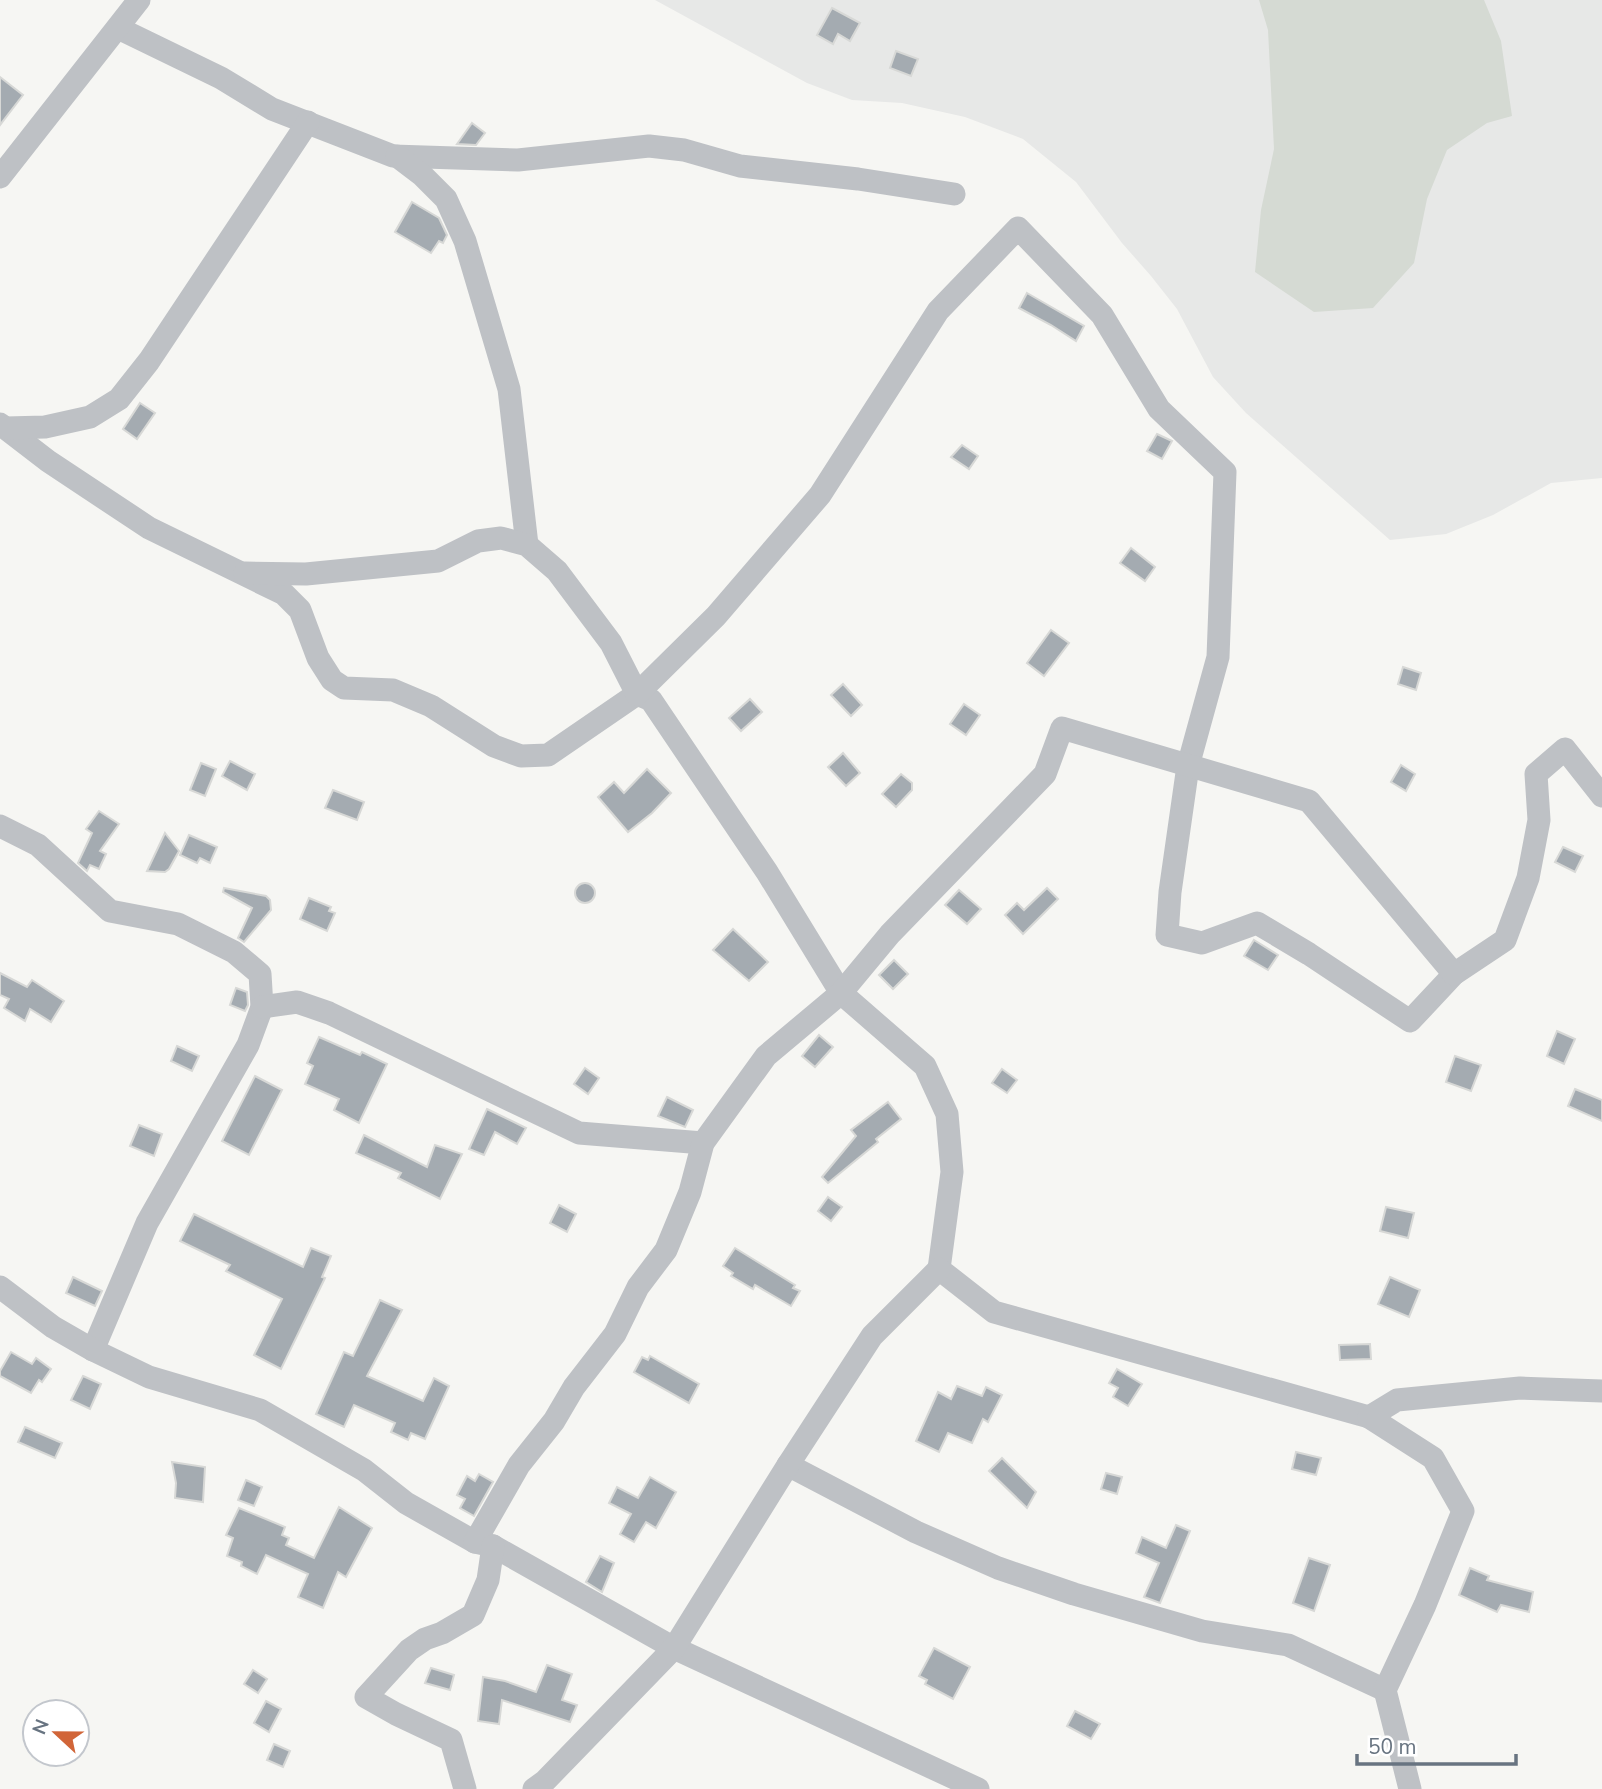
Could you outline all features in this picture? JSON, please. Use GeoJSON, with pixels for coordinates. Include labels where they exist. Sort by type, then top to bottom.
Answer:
{"type":"FeatureCollection","features":[{"type":"Feature","properties":{"kind":"street"},"geometry":{"type":"LineString","coordinates":[[0,177],[139,0]]}},
{"type":"Feature","properties":{"kind":"street"},"geometry":{"type":"LineString","coordinates":[[118,27],[221,78],[272,109],[397,156],[422,175],[446,199],[466,241],[509,389],[527,545]]}},
{"type":"Feature","properties":{"kind":"street"},"geometry":{"type":"LineString","coordinates":[[3,426],[45,427],[90,417],[119,399],[149,361],[308,122]]}},
{"type":"Feature","properties":{"kind":"street"},"geometry":{"type":"LineString","coordinates":[[397,156],[518,160],[649,146],[684,150],[740,166],[858,179],[954,194]]}},
{"type":"Feature","properties":{"kind":"street"},"geometry":{"type":"LineString","coordinates":[[3,426],[48,461],[149,528],[284,594],[300,610],[318,658],[332,680],[344,688],[393,690],[431,706],[494,746],[521,756],[548,755],[637,694],[716,616],[820,495],[938,311],[1018,228],[1102,315],[1159,409],[1225,472],[1218,657],[1188,766],[1170,892],[1167,935],[1202,943],[1257,923],[1410,1021],[1454,975],[1505,940],[1528,878],[1539,820],[1536,774],[1565,749],[1602,796]]}},
{"type":"Feature","properties":{"kind":"street"},"geometry":{"type":"LineString","coordinates":[[245,573],[306,574],[438,561],[478,541],[501,538],[527,545],[557,571],[611,643],[637,694],[651,699],[767,872],[841,993],[925,1066],[947,1114],[952,1172],[939,1269],[873,1336],[788,1465],[674,1648],[545,1781],[534,1789]]}},
{"type":"Feature","properties":{"kind":"street"},"geometry":{"type":"LineString","coordinates":[[465,1789],[451,1740],[366,1697],[409,1650],[473,1615],[488,1580],[484,1544],[519,1465],[554,1421],[575,1387],[615,1334],[638,1287],[666,1250],[690,1192],[703,1143],[766,1056],[841,993],[890,934],[1045,774],[1062,728],[1308,801],[1454,975]]}},
{"type":"Feature","properties":{"kind":"street"},"geometry":{"type":"LineString","coordinates":[[0,826],[38,845],[110,911],[178,924],[234,952],[260,974],[262,1007],[248,1045],[147,1223],[93,1350]]}},
{"type":"Feature","properties":{"kind":"street"},"geometry":{"type":"LineString","coordinates":[[262,1007],[297,1003],[329,1013],[579,1133],[703,1143]]}},
{"type":"Feature","properties":{"kind":"street"},"geometry":{"type":"LineString","coordinates":[[939,1269],[994,1312],[1368,1417],[1433,1458],[1463,1511],[1425,1605],[1385,1690],[1409,1789]]}},
{"type":"Feature","properties":{"kind":"street"},"geometry":{"type":"LineString","coordinates":[[0,1287],[53,1327],[93,1350],[149,1377],[260,1410],[364,1470],[406,1503],[674,1648],[978,1789]]}},
{"type":"Feature","properties":{"kind":"street"},"geometry":{"type":"LineString","coordinates":[[1368,1417],[1396,1400],[1520,1388],[1602,1391]]}},
{"type":"Feature","properties":{"kind":"street"},"geometry":{"type":"LineString","coordinates":[[788,1465],[916,1532],[998,1568],[1074,1594],[1202,1631],[1288,1645],[1385,1690]]}},
{"type":"Feature","properties":{"kind":"shaded area"},"geometry":{"type":"Polygon","coordinates":[[[655,0],[1602,0],[1602,478],[1551,483],[1493,515],[1446,534],[1390,540],[1246,413],[1213,377],[1177,309],[1076,182],[1023,139],[965,117],[902,103],[852,100],[807,83],[655,0]]]}},
{"type":"Feature","properties":{"kind":"shaded area"},"geometry":{"type":"Polygon","coordinates":[[[1259,0],[1484,0],[1501,41],[1512,116],[1487,123],[1447,150],[1427,199],[1414,263],[1373,308],[1314,312],[1255,272],[1261,210],[1274,149],[1268,30],[1259,0]]]}},
{"type":"Feature","properties":{"kind":"building"},"geometry":{"type":"Polygon","coordinates":[[[832,8],[860,23],[850,41],[838,34],[833,44],[817,35],[832,8]]]}},
{"type":"Feature","properties":{"kind":"building"},"geometry":{"type":"Polygon","coordinates":[[[896,51],[918,59],[911,76],[890,68],[896,51]]]}},
{"type":"Feature","properties":{"kind":"building"},"geometry":{"type":"Polygon","coordinates":[[[0,77],[23,95],[0,125],[0,77]]]}},
{"type":"Feature","properties":{"kind":"building"},"geometry":{"type":"Polygon","coordinates":[[[472,123],[485,133],[476,145],[457,144],[472,123]]]}},
{"type":"Feature","properties":{"kind":"building"},"geometry":{"type":"Polygon","coordinates":[[[412,202],[439,218],[447,235],[443,243],[439,241],[431,253],[395,232],[412,202]]]}},
{"type":"Feature","properties":{"kind":"building"},"geometry":{"type":"Polygon","coordinates":[[[1027,293],[1084,326],[1076,341],[1019,308],[1027,293]]]}},
{"type":"Feature","properties":{"kind":"building"},"geometry":{"type":"Polygon","coordinates":[[[140,403],[155,413],[137,439],[123,429],[140,403]]]}},
{"type":"Feature","properties":{"kind":"building"},"geometry":{"type":"Polygon","coordinates":[[[1157,434],[1172,441],[1162,459],[1147,451],[1157,434]]]}},
{"type":"Feature","properties":{"kind":"building"},"geometry":{"type":"Polygon","coordinates":[[[962,445],[978,456],[969,469],[951,457],[962,445]]]}},
{"type":"Feature","properties":{"kind":"building"},"geometry":{"type":"Polygon","coordinates":[[[1131,548],[1155,567],[1145,581],[1120,563],[1131,548]]]}},
{"type":"Feature","properties":{"kind":"building"},"geometry":{"type":"Polygon","coordinates":[[[1051,630],[1069,643],[1044,676],[1027,663],[1051,630]]]}},
{"type":"Feature","properties":{"kind":"building"},"geometry":{"type":"Polygon","coordinates":[[[1403,667],[1421,673],[1416,690],[1398,684],[1403,667]]]}},
{"type":"Feature","properties":{"kind":"building"},"geometry":{"type":"Polygon","coordinates":[[[843,684],[862,705],[851,716],[831,695],[843,684]]]}},
{"type":"Feature","properties":{"kind":"building"},"geometry":{"type":"Polygon","coordinates":[[[750,699],[762,712],[741,731],[729,718],[750,699]]]}},
{"type":"Feature","properties":{"kind":"building"},"geometry":{"type":"Polygon","coordinates":[[[964,704],[980,715],[966,735],[950,724],[964,704]]]}},
{"type":"Feature","properties":{"kind":"building"},"geometry":{"type":"Polygon","coordinates":[[[843,753],[860,773],[846,786],[828,767],[843,753]]]}},
{"type":"Feature","properties":{"kind":"building"},"geometry":{"type":"Polygon","coordinates":[[[230,761],[255,774],[247,790],[222,776],[230,761]]]}},
{"type":"Feature","properties":{"kind":"building"},"geometry":{"type":"Polygon","coordinates":[[[201,763],[216,769],[205,796],[190,790],[201,763]]]}},
{"type":"Feature","properties":{"kind":"building"},"geometry":{"type":"Polygon","coordinates":[[[1401,765],[1415,774],[1406,791],[1391,782],[1401,765]]]}},
{"type":"Feature","properties":{"kind":"building"},"geometry":{"type":"Polygon","coordinates":[[[647,769],[671,793],[628,832],[598,797],[614,782],[624,793],[647,769]]]}},
{"type":"Feature","properties":{"kind":"building"},"geometry":{"type":"Polygon","coordinates":[[[901,774],[912,783],[912,790],[896,807],[882,794],[901,774]]]}},
{"type":"Feature","properties":{"kind":"building"},"geometry":{"type":"Polygon","coordinates":[[[333,790],[364,802],[357,820],[325,808],[333,790]]]}},
{"type":"Feature","properties":{"kind":"building"},"geometry":{"type":"Polygon","coordinates":[[[99,811],[119,824],[100,851],[106,854],[99,869],[90,865],[87,871],[78,863],[92,833],[86,829],[99,811]]]}},
{"type":"Feature","properties":{"kind":"building"},"geometry":{"type":"Polygon","coordinates":[[[165,833],[179,851],[165,872],[147,871],[165,833]]]}},
{"type":"Feature","properties":{"kind":"building"},"geometry":{"type":"Polygon","coordinates":[[[189,835],[217,847],[210,863],[200,858],[197,863],[180,855],[189,835]]]}},
{"type":"Feature","properties":{"kind":"building"},"geometry":{"type":"Polygon","coordinates":[[[1563,847],[1583,856],[1575,872],[1555,862],[1563,847]]]}},
{"type":"Feature","properties":{"kind":"building"},"geometry":{"type":"Polygon","coordinates":[[[581,883],[589,883],[595,893],[589,903],[581,903],[575,897],[575,889],[581,883]]]}},
{"type":"Feature","properties":{"kind":"building"},"geometry":{"type":"Polygon","coordinates":[[[224,888],[266,896],[270,900],[271,910],[244,942],[238,938],[252,908],[223,892],[224,888]]]}},
{"type":"Feature","properties":{"kind":"building"},"geometry":{"type":"Polygon","coordinates":[[[1047,888],[1058,899],[1023,934],[1005,915],[1017,903],[1024,910],[1047,888]]]}},
{"type":"Feature","properties":{"kind":"building"},"geometry":{"type":"Polygon","coordinates":[[[959,890],[981,909],[967,924],[945,905],[959,890]]]}},
{"type":"Feature","properties":{"kind":"building"},"geometry":{"type":"Polygon","coordinates":[[[309,898],[331,907],[329,911],[335,913],[327,931],[300,919],[309,898]]]}},
{"type":"Feature","properties":{"kind":"building"},"geometry":{"type":"Polygon","coordinates":[[[733,929],[768,962],[749,981],[713,950],[733,929]]]}},
{"type":"Feature","properties":{"kind":"building"},"geometry":{"type":"Polygon","coordinates":[[[1254,940],[1278,955],[1268,970],[1244,956],[1254,940]]]}},
{"type":"Feature","properties":{"kind":"building"},"geometry":{"type":"Polygon","coordinates":[[[894,960],[908,974],[893,989],[879,975],[894,960]]]}},
{"type":"Feature","properties":{"kind":"building"},"geometry":{"type":"Polygon","coordinates":[[[0,973],[27,987],[32,980],[64,1001],[51,1022],[30,1009],[25,1021],[4,1008],[9,999],[0,995],[0,973]]]}},
{"type":"Feature","properties":{"kind":"building"},"geometry":{"type":"Polygon","coordinates":[[[236,988],[247,992],[248,1005],[245,1011],[230,1005],[236,988]]]}},
{"type":"Feature","properties":{"kind":"building"},"geometry":{"type":"Polygon","coordinates":[[[1557,1031],[1575,1039],[1564,1064],[1547,1056],[1557,1031]]]}},
{"type":"Feature","properties":{"kind":"building"},"geometry":{"type":"Polygon","coordinates":[[[819,1035],[833,1047],[815,1067],[802,1056],[819,1035]]]}},
{"type":"Feature","properties":{"kind":"building"},"geometry":{"type":"Polygon","coordinates":[[[319,1037],[387,1064],[359,1123],[334,1110],[339,1099],[305,1084],[313,1066],[307,1063],[319,1037]]]}},
{"type":"Feature","properties":{"kind":"building"},"geometry":{"type":"Polygon","coordinates":[[[177,1046],[199,1056],[192,1071],[171,1061],[177,1046]]]}},
{"type":"Feature","properties":{"kind":"building"},"geometry":{"type":"Polygon","coordinates":[[[1455,1056],[1481,1065],[1471,1091],[1446,1082],[1455,1056]]]}},
{"type":"Feature","properties":{"kind":"building"},"geometry":{"type":"Polygon","coordinates":[[[585,1068],[599,1078],[588,1094],[574,1084],[585,1068]]]}},
{"type":"Feature","properties":{"kind":"building"},"geometry":{"type":"Polygon","coordinates":[[[1002,1069],[1017,1080],[1007,1093],[992,1083],[1002,1069]]]}},
{"type":"Feature","properties":{"kind":"building"},"geometry":{"type":"Polygon","coordinates":[[[255,1076],[282,1090],[249,1155],[222,1141],[255,1076]]]}},
{"type":"Feature","properties":{"kind":"building"},"geometry":{"type":"Polygon","coordinates":[[[1575,1089],[1602,1100],[1602,1121],[1568,1106],[1575,1089]]]}},
{"type":"Feature","properties":{"kind":"building"},"geometry":{"type":"Polygon","coordinates":[[[667,1097],[693,1110],[685,1127],[658,1116],[667,1097]]]}},
{"type":"Feature","properties":{"kind":"building"},"geometry":{"type":"Polygon","coordinates":[[[888,1102],[901,1119],[876,1139],[878,1142],[828,1183],[822,1177],[856,1136],[851,1130],[888,1102]]]}},
{"type":"Feature","properties":{"kind":"building"},"geometry":{"type":"Polygon","coordinates":[[[487,1109],[526,1128],[517,1144],[495,1132],[484,1155],[469,1149],[487,1109]]]}},
{"type":"Feature","properties":{"kind":"building"},"geometry":{"type":"Polygon","coordinates":[[[139,1125],[162,1134],[154,1156],[130,1146],[139,1125]]]}},
{"type":"Feature","properties":{"kind":"building"},"geometry":{"type":"Polygon","coordinates":[[[364,1135],[427,1167],[435,1145],[462,1154],[440,1199],[398,1178],[401,1173],[356,1153],[364,1135]]]}},
{"type":"Feature","properties":{"kind":"building"},"geometry":{"type":"Polygon","coordinates":[[[828,1197],[842,1207],[831,1221],[818,1211],[828,1197]]]}},
{"type":"Feature","properties":{"kind":"building"},"geometry":{"type":"Polygon","coordinates":[[[559,1205],[576,1214],[567,1232],[550,1223],[559,1205]]]}},
{"type":"Feature","properties":{"kind":"building"},"geometry":{"type":"Polygon","coordinates":[[[1386,1207],[1414,1213],[1408,1238],[1380,1231],[1386,1207]]]}},
{"type":"Feature","properties":{"kind":"building"},"geometry":{"type":"Polygon","coordinates":[[[194,1214],[303,1267],[311,1248],[331,1256],[322,1277],[325,1278],[281,1369],[254,1355],[282,1299],[226,1271],[230,1265],[180,1241],[194,1214]]]}},
{"type":"Feature","properties":{"kind":"building"},"geometry":{"type":"Polygon","coordinates":[[[735,1248],[795,1285],[793,1288],[800,1291],[791,1306],[755,1285],[753,1289],[731,1276],[733,1273],[723,1266],[735,1248]]]}},
{"type":"Feature","properties":{"kind":"building"},"geometry":{"type":"Polygon","coordinates":[[[73,1277],[102,1291],[95,1306],[66,1293],[73,1277]]]}},
{"type":"Feature","properties":{"kind":"building"},"geometry":{"type":"Polygon","coordinates":[[[1390,1277],[1420,1290],[1409,1317],[1378,1304],[1390,1277]]]}},
{"type":"Feature","properties":{"kind":"building"},"geometry":{"type":"Polygon","coordinates":[[[380,1300],[402,1310],[367,1376],[423,1401],[434,1378],[449,1386],[425,1439],[411,1433],[408,1440],[391,1432],[395,1423],[354,1405],[344,1427],[316,1414],[344,1352],[353,1356],[380,1300]]]}},
{"type":"Feature","properties":{"kind":"building"},"geometry":{"type":"Polygon","coordinates":[[[1370,1344],[1371,1359],[1340,1360],[1339,1345],[1370,1344]]]}},
{"type":"Feature","properties":{"kind":"building"},"geometry":{"type":"Polygon","coordinates":[[[11,1352],[32,1364],[36,1358],[51,1369],[42,1382],[39,1380],[31,1393],[0,1376],[11,1352]]]}},
{"type":"Feature","properties":{"kind":"building"},"geometry":{"type":"Polygon","coordinates":[[[650,1356],[699,1384],[689,1403],[634,1372],[642,1357],[648,1360],[650,1356]]]}},
{"type":"Feature","properties":{"kind":"building"},"geometry":{"type":"Polygon","coordinates":[[[1117,1369],[1142,1384],[1128,1406],[1113,1397],[1118,1388],[1109,1383],[1117,1369]]]}},
{"type":"Feature","properties":{"kind":"building"},"geometry":{"type":"Polygon","coordinates":[[[83,1376],[101,1384],[90,1409],[71,1400],[83,1376]]]}},
{"type":"Feature","properties":{"kind":"building"},"geometry":{"type":"Polygon","coordinates":[[[957,1386],[982,1396],[986,1387],[1002,1395],[988,1422],[983,1419],[972,1443],[948,1433],[939,1452],[916,1441],[938,1392],[951,1399],[957,1386]]]}},
{"type":"Feature","properties":{"kind":"building"},"geometry":{"type":"Polygon","coordinates":[[[25,1427],[62,1443],[55,1458],[18,1442],[25,1427]]]}},
{"type":"Feature","properties":{"kind":"building"},"geometry":{"type":"Polygon","coordinates":[[[1296,1452],[1321,1458],[1316,1475],[1292,1469],[1296,1452]]]}},
{"type":"Feature","properties":{"kind":"building"},"geometry":{"type":"Polygon","coordinates":[[[1002,1458],[1036,1492],[1027,1508],[989,1471],[1002,1458]]]}},
{"type":"Feature","properties":{"kind":"building"},"geometry":{"type":"Polygon","coordinates":[[[172,1462],[205,1467],[203,1502],[175,1498],[176,1483],[172,1462]]]}},
{"type":"Feature","properties":{"kind":"building"},"geometry":{"type":"Polygon","coordinates":[[[1106,1473],[1122,1477],[1117,1494],[1101,1489],[1106,1473]]]}},
{"type":"Feature","properties":{"kind":"building"},"geometry":{"type":"Polygon","coordinates":[[[479,1474],[493,1482],[474,1516],[460,1508],[465,1499],[457,1495],[467,1476],[475,1481],[479,1474]]]}},
{"type":"Feature","properties":{"kind":"building"},"geometry":{"type":"Polygon","coordinates":[[[650,1477],[676,1492],[656,1528],[646,1522],[634,1542],[620,1534],[631,1514],[609,1503],[617,1487],[638,1498],[650,1477]]]}},
{"type":"Feature","properties":{"kind":"building"},"geometry":{"type":"Polygon","coordinates":[[[246,1480],[262,1487],[254,1506],[238,1500],[246,1480]]]}},
{"type":"Feature","properties":{"kind":"building"},"geometry":{"type":"Polygon","coordinates":[[[339,1507],[372,1528],[346,1577],[338,1572],[323,1608],[298,1597],[308,1574],[266,1555],[257,1574],[241,1566],[242,1562],[227,1556],[233,1538],[226,1535],[239,1508],[285,1527],[282,1535],[289,1538],[286,1545],[314,1558],[339,1507]]]}},
{"type":"Feature","properties":{"kind":"building"},"geometry":{"type":"Polygon","coordinates":[[[1176,1525],[1190,1531],[1160,1603],[1144,1597],[1159,1563],[1136,1553],[1142,1537],[1166,1548],[1176,1525]]]}},
{"type":"Feature","properties":{"kind":"building"},"geometry":{"type":"Polygon","coordinates":[[[600,1556],[614,1563],[602,1592],[586,1582],[600,1556]]]}},
{"type":"Feature","properties":{"kind":"building"},"geometry":{"type":"Polygon","coordinates":[[[1309,1558],[1330,1565],[1314,1611],[1293,1603],[1309,1558]]]}},
{"type":"Feature","properties":{"kind":"building"},"geometry":{"type":"Polygon","coordinates":[[[1470,1568],[1489,1576],[1487,1580],[1533,1592],[1529,1612],[1501,1605],[1497,1612],[1459,1595],[1470,1568]]]}},
{"type":"Feature","properties":{"kind":"building"},"geometry":{"type":"Polygon","coordinates":[[[934,1648],[970,1667],[953,1699],[925,1684],[927,1680],[919,1676],[934,1648]]]}},
{"type":"Feature","properties":{"kind":"building"},"geometry":{"type":"Polygon","coordinates":[[[547,1665],[572,1674],[562,1700],[577,1705],[570,1722],[502,1700],[499,1724],[478,1721],[483,1677],[505,1681],[536,1692],[547,1665]]]}},
{"type":"Feature","properties":{"kind":"building"},"geometry":{"type":"Polygon","coordinates":[[[431,1668],[454,1675],[450,1690],[425,1683],[431,1668]]]}},
{"type":"Feature","properties":{"kind":"building"},"geometry":{"type":"Polygon","coordinates":[[[253,1670],[267,1679],[258,1693],[244,1684],[253,1670]]]}},
{"type":"Feature","properties":{"kind":"building"},"geometry":{"type":"Polygon","coordinates":[[[266,1701],[281,1709],[269,1732],[254,1723],[266,1701]]]}},
{"type":"Feature","properties":{"kind":"building"},"geometry":{"type":"Polygon","coordinates":[[[1075,1711],[1100,1724],[1091,1739],[1067,1726],[1075,1711]]]}},
{"type":"Feature","properties":{"kind":"building"},"geometry":{"type":"Polygon","coordinates":[[[274,1744],[290,1751],[283,1767],[267,1760],[274,1744]]]}}]}
